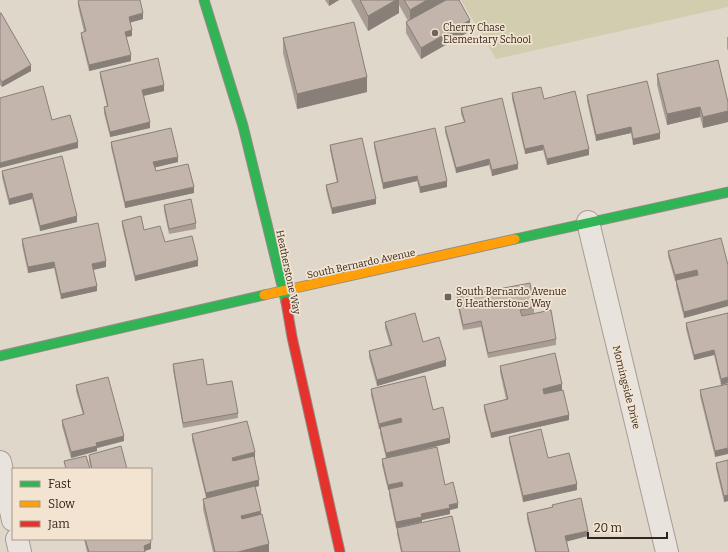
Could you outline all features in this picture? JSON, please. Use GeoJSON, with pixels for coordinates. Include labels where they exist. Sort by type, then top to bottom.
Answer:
{"type":"FeatureCollection","features":[{"type":"Feature","properties":{"kind":"street","name":"Heatherstone Way"},"geometry":{"type":"LineString","coordinates":[[204,0],[243,126],[284,290],[292,337],[340,552]]}},
{"type":"Feature","properties":{"kind":"street","name":"South Bernardo Avenue"},"geometry":{"type":"LineString","coordinates":[[0,356],[284,290],[728,192]]}},
{"type":"Feature","properties":{"kind":"street","name":"Morningside Drive"},"geometry":{"type":"LineString","coordinates":[[588,222],[667,552]]}},
{"type":"Feature","properties":{"kind":"street"},"geometry":{"type":"LineString","coordinates":[[0,462],[12,516]]}},
{"type":"Feature","properties":{"kind":"street"},"geometry":{"type":"LineString","coordinates":[[17,540],[20,552]]}},
{"type":"Feature","properties":{"kind":"shaded area"},"geometry":{"type":"Polygon","coordinates":[[[461,0],[728,0],[728,7],[496,59],[461,0]]]}},
{"type":"Feature","properties":{"kind":"building"},"geometry":{"type":"Polygon","coordinates":[[[140,0],[143,13],[129,17],[132,30],[125,32],[131,55],[89,65],[81,33],[86,31],[78,1],[140,0]]]}},
{"type":"Feature","properties":{"kind":"building"},"geometry":{"type":"Polygon","coordinates":[[[360,0],[396,0],[368,16],[360,0]]]}},
{"type":"Feature","properties":{"kind":"building"},"geometry":{"type":"Polygon","coordinates":[[[404,0],[427,0],[410,10],[404,0]]]}},
{"type":"Feature","properties":{"kind":"building"},"geometry":{"type":"Polygon","coordinates":[[[446,0],[459,0],[470,20],[421,48],[406,22],[446,0]]]}},
{"type":"Feature","properties":{"kind":"building"},"geometry":{"type":"Polygon","coordinates":[[[0,13],[31,65],[2,82],[0,79],[0,13]]]}},
{"type":"Feature","properties":{"kind":"building"},"geometry":{"type":"Polygon","coordinates":[[[354,22],[367,77],[297,94],[283,38],[354,22]]]}},
{"type":"Feature","properties":{"kind":"building"},"geometry":{"type":"Polygon","coordinates":[[[158,58],[164,85],[142,90],[150,122],[110,132],[104,107],[108,106],[100,72],[158,58]]]}},
{"type":"Feature","properties":{"kind":"building"},"geometry":{"type":"Polygon","coordinates":[[[718,60],[728,102],[728,111],[703,117],[700,107],[667,114],[657,74],[718,60]]]}},
{"type":"Feature","properties":{"kind":"building"},"geometry":{"type":"Polygon","coordinates":[[[647,81],[660,133],[633,139],[631,127],[596,135],[587,95],[647,81]]]}},
{"type":"Feature","properties":{"kind":"building"},"geometry":{"type":"Polygon","coordinates":[[[43,86],[52,120],[70,115],[78,142],[0,163],[0,98],[43,86]]]}},
{"type":"Feature","properties":{"kind":"building"},"geometry":{"type":"Polygon","coordinates":[[[541,87],[544,99],[575,91],[589,149],[547,159],[543,145],[525,149],[512,93],[541,87]]]}},
{"type":"Feature","properties":{"kind":"building"},"geometry":{"type":"Polygon","coordinates":[[[502,98],[518,164],[492,170],[489,159],[456,168],[445,127],[465,122],[461,108],[502,98]]]}},
{"type":"Feature","properties":{"kind":"building"},"geometry":{"type":"Polygon","coordinates":[[[171,128],[178,157],[153,162],[156,171],[188,164],[194,187],[125,202],[111,142],[171,128]]]}},
{"type":"Feature","properties":{"kind":"building"},"geometry":{"type":"Polygon","coordinates":[[[435,128],[447,181],[420,187],[417,176],[383,183],[374,142],[435,128]]]}},
{"type":"Feature","properties":{"kind":"building"},"geometry":{"type":"Polygon","coordinates":[[[362,138],[376,199],[332,208],[326,185],[338,182],[330,145],[362,138]]]}},
{"type":"Feature","properties":{"kind":"building"},"geometry":{"type":"Polygon","coordinates":[[[62,156],[77,216],[40,226],[32,193],[9,199],[2,171],[62,156]]]}},
{"type":"Feature","properties":{"kind":"building"},"geometry":{"type":"Polygon","coordinates":[[[191,199],[196,223],[169,229],[164,205],[191,199]]]}},
{"type":"Feature","properties":{"kind":"building"},"geometry":{"type":"Polygon","coordinates":[[[141,216],[144,230],[160,226],[165,242],[192,236],[198,260],[135,276],[122,221],[141,216]]]}},
{"type":"Feature","properties":{"kind":"building"},"geometry":{"type":"Polygon","coordinates":[[[98,223],[106,261],[92,264],[97,286],[61,294],[54,262],[28,267],[22,239],[98,223]]]}},
{"type":"Feature","properties":{"kind":"building"},"geometry":{"type":"Polygon","coordinates":[[[721,238],[728,265],[728,300],[684,312],[676,280],[698,275],[697,270],[675,275],[668,251],[721,238]]]}},
{"type":"Feature","properties":{"kind":"building"},"geometry":{"type":"Polygon","coordinates":[[[530,283],[534,307],[520,310],[522,316],[551,310],[556,339],[488,353],[481,321],[463,325],[457,297],[530,283]]]}},
{"type":"Feature","properties":{"kind":"building"},"geometry":{"type":"Polygon","coordinates":[[[415,313],[423,342],[439,337],[446,360],[377,380],[369,351],[392,345],[385,322],[415,313]]]}},
{"type":"Feature","properties":{"kind":"building"},"geometry":{"type":"Polygon","coordinates":[[[728,313],[728,377],[721,379],[714,350],[694,355],[686,323],[728,313]]]}},
{"type":"Feature","properties":{"kind":"building"},"geometry":{"type":"Polygon","coordinates":[[[555,353],[562,384],[543,389],[544,394],[563,390],[569,415],[491,433],[484,405],[508,399],[500,366],[555,353]]]}},
{"type":"Feature","properties":{"kind":"building"},"geometry":{"type":"Polygon","coordinates":[[[203,359],[207,385],[232,381],[238,413],[183,423],[173,364],[203,359]]]}},
{"type":"Feature","properties":{"kind":"building"},"geometry":{"type":"Polygon","coordinates":[[[425,376],[433,410],[443,407],[450,438],[386,453],[380,427],[402,422],[401,418],[379,424],[371,389],[425,376]]]}},
{"type":"Feature","properties":{"kind":"building"},"geometry":{"type":"Polygon","coordinates":[[[108,377],[124,436],[96,443],[97,446],[71,452],[62,420],[84,414],[76,385],[108,377]]]}},
{"type":"Feature","properties":{"kind":"building"},"geometry":{"type":"Polygon","coordinates":[[[728,384],[728,448],[715,451],[700,390],[728,384]]]}},
{"type":"Feature","properties":{"kind":"building"},"geometry":{"type":"Polygon","coordinates":[[[247,421],[255,452],[232,458],[233,461],[254,456],[259,480],[206,493],[192,434],[247,421]]]}},
{"type":"Feature","properties":{"kind":"building"},"geometry":{"type":"Polygon","coordinates":[[[541,429],[548,458],[569,453],[577,484],[523,496],[509,437],[541,429]]]}},
{"type":"Feature","properties":{"kind":"building"},"geometry":{"type":"Polygon","coordinates":[[[121,446],[127,468],[92,468],[89,455],[121,446]]]}},
{"type":"Feature","properties":{"kind":"building"},"geometry":{"type":"Polygon","coordinates":[[[437,447],[445,485],[453,482],[458,503],[449,505],[450,508],[421,514],[422,517],[396,522],[389,489],[403,486],[402,482],[388,485],[382,459],[437,447]]]}},
{"type":"Feature","properties":{"kind":"building"},"geometry":{"type":"Polygon","coordinates":[[[86,456],[90,468],[66,468],[64,461],[86,456]]]}},
{"type":"Feature","properties":{"kind":"building"},"geometry":{"type":"Polygon","coordinates":[[[728,460],[728,495],[724,496],[716,463],[728,460]]]}},
{"type":"Feature","properties":{"kind":"building"},"geometry":{"type":"Polygon","coordinates":[[[255,486],[261,511],[241,516],[242,519],[262,514],[269,544],[238,552],[215,552],[203,499],[255,486]]]}},
{"type":"Feature","properties":{"kind":"building"},"geometry":{"type":"Polygon","coordinates":[[[581,498],[588,531],[565,536],[569,552],[536,552],[527,513],[581,498]]]}},
{"type":"Feature","properties":{"kind":"building"},"geometry":{"type":"Polygon","coordinates":[[[452,516],[460,552],[402,552],[397,528],[452,516]]]}},
{"type":"Feature","properties":{"kind":"building"},"geometry":{"type":"Polygon","coordinates":[[[85,540],[150,540],[151,543],[144,546],[145,552],[89,552],[85,540]]]}},
{"type":"Feature","properties":{"kind":"traffic: fast"},"geometry":{"type":"LineString","coordinates":[[204,0],[243,126],[286,302]]}},
{"type":"Feature","properties":{"kind":"traffic: fast"},"geometry":{"type":"LineString","coordinates":[[515,239],[728,192]]}},
{"type":"Feature","properties":{"kind":"traffic: fast"},"geometry":{"type":"LineString","coordinates":[[0,356],[264,295]]}},
{"type":"Feature","properties":{"kind":"traffic: slow"},"geometry":{"type":"LineString","coordinates":[[264,295],[515,239]]}},
{"type":"Feature","properties":{"kind":"traffic: jam"},"geometry":{"type":"LineString","coordinates":[[286,302],[292,337],[340,552]]}},
{"type":"Feature","properties":{"kind":"place","name":"Cherry Chase Elementary School"},"geometry":{"type":"Point","coordinates":[435,33]}},
{"type":"Feature","properties":{"kind":"place","name":"South Bernardo Avenue & Heatherstone Way"},"geometry":{"type":"Point","coordinates":[448,297]}}]}
